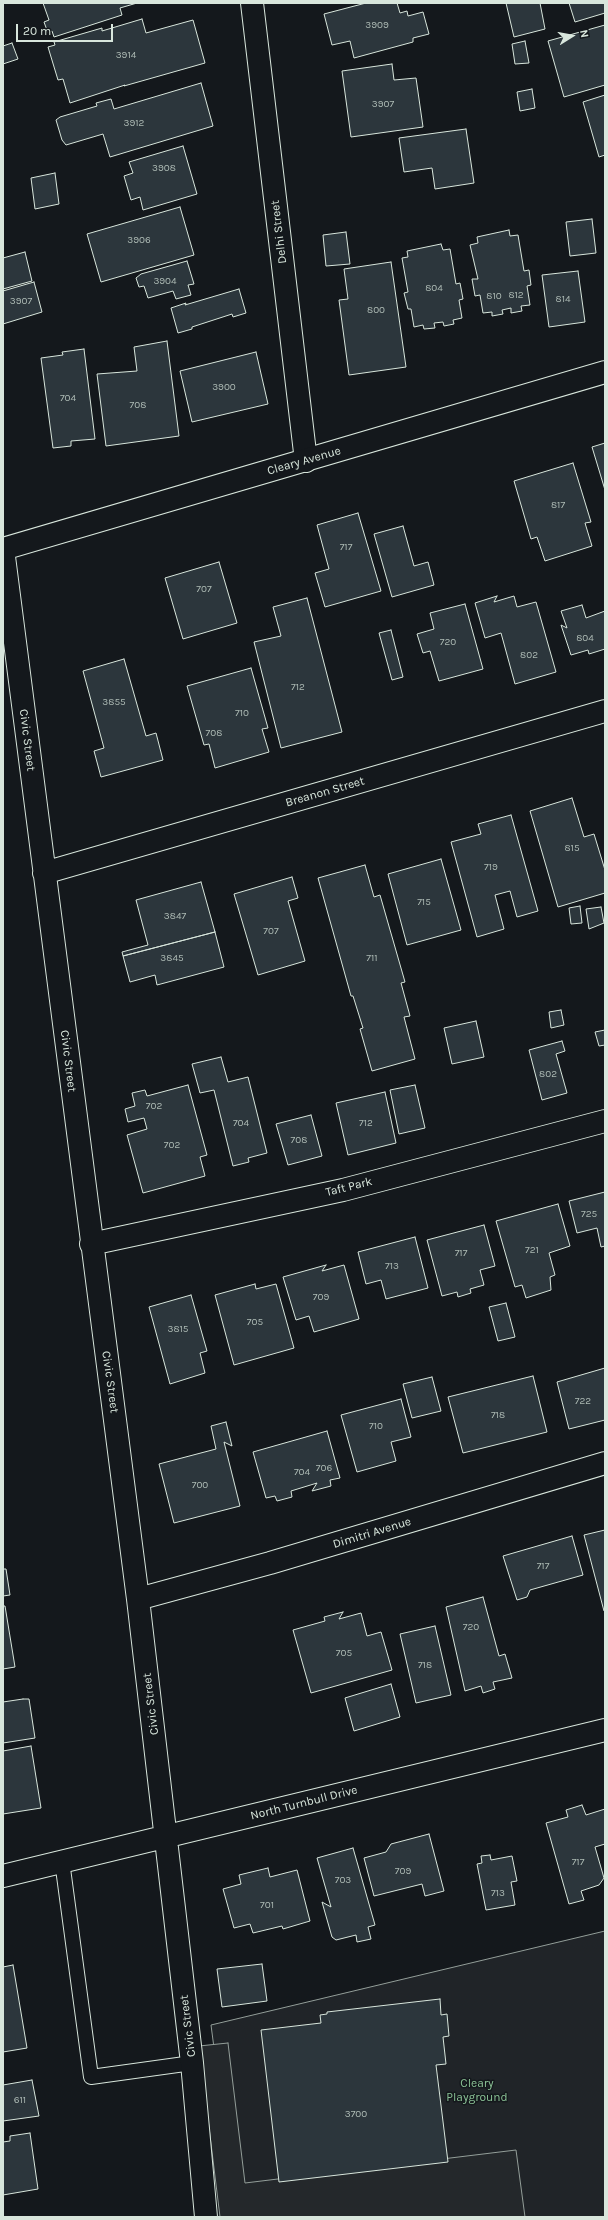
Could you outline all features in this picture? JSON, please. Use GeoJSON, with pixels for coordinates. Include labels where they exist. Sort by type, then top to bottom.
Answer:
{"type":"FeatureCollection","features":[{"type":"Feature","properties":{"kind":"street","name":"Delhi Street"},"geometry":{"type":"LineString","coordinates":[[252,3],[306,461]]}},
{"type":"Feature","properties":{"kind":"street","name":"Cleary Avenue"},"geometry":{"type":"LineString","coordinates":[[3,549],[605,372]]}},
{"type":"Feature","properties":{"kind":"street","name":"Civic Street"},"geometry":{"type":"LineString","coordinates":[[3,549],[91,1244],[138,1599],[192,2064],[206,2217]]}},
{"type":"Feature","properties":{"kind":"street","name":"Breanon Street"},"geometry":{"type":"LineString","coordinates":[[44,873],[605,711]]}},
{"type":"Feature","properties":{"kind":"street","name":"Taft Park"},"geometry":{"type":"LineString","coordinates":[[91,1244],[343,1190],[605,1121]]}},
{"type":"Feature","properties":{"kind":"street","name":"Dimitri Avenue"},"geometry":{"type":"LineString","coordinates":[[138,1599],[270,1563],[605,1463]]}},
{"type":"Feature","properties":{"kind":"street","name":"North Turnbull Drive"},"geometry":{"type":"LineString","coordinates":[[3,1876],[605,1730]]}},
{"type":"Feature","properties":{"kind":"lane"},"geometry":{"type":"LineString","coordinates":[[62,1861],[91,2078],[192,2064]]}},
{"type":"Feature","properties":{"kind":"green space","name":"Cleary Playground"},"geometry":{"type":"Polygon","coordinates":[[[605,1931],[605,2217],[236,2217],[211,2025],[605,1931]]]}},
{"type":"Feature","properties":{"kind":"shaded area"},"geometry":{"type":"Polygon","coordinates":[[[228,2043],[245,2183],[516,2150],[525,2217],[220,2217],[199,2046],[228,2043]]]}},
{"type":"Feature","properties":{"kind":"building"},"geometry":{"type":"Polygon","coordinates":[[[43,3],[137,3],[120,8],[122,15],[54,37],[52,31],[48,33],[44,22],[49,20],[43,3]]]}},
{"type":"Feature","properties":{"kind":"building"},"geometry":{"type":"Polygon","coordinates":[[[366,3],[397,3],[400,13],[407,11],[408,16],[423,12],[429,34],[413,38],[413,42],[354,58],[350,41],[332,45],[324,14],[366,3]]]}},
{"type":"Feature","properties":{"kind":"building"},"geometry":{"type":"Polygon","coordinates":[[[506,3],[540,3],[545,29],[514,37],[506,3]]]}},
{"type":"Feature","properties":{"kind":"building"},"geometry":{"type":"Polygon","coordinates":[[[569,3],[605,3],[605,13],[575,22],[569,3]]]}},
{"type":"Feature","properties":{"kind":"building"},"geometry":{"type":"Polygon","coordinates":[[[142,19],[146,33],[193,20],[205,63],[124,86],[125,85],[70,103],[63,79],[58,80],[48,47],[55,45],[54,42],[102,28],[102,31],[142,19]]]}},
{"type":"Feature","properties":{"kind":"building"},"geometry":{"type":"Polygon","coordinates":[[[605,25],[605,85],[564,97],[548,41],[605,25]]]}},
{"type":"Feature","properties":{"kind":"building"},"geometry":{"type":"Polygon","coordinates":[[[525,41],[529,63],[515,64],[512,44],[525,41]]]}},
{"type":"Feature","properties":{"kind":"building"},"geometry":{"type":"Polygon","coordinates":[[[12,43],[18,59],[3,64],[3,46],[12,43]]]}},
{"type":"Feature","properties":{"kind":"building"},"geometry":{"type":"Polygon","coordinates":[[[392,64],[394,80],[416,78],[423,127],[351,137],[342,71],[392,64]]]}},
{"type":"Feature","properties":{"kind":"building"},"geometry":{"type":"Polygon","coordinates":[[[201,83],[213,126],[110,157],[103,134],[66,145],[62,140],[56,120],[60,117],[97,106],[96,103],[111,99],[114,109],[201,83]]]}},
{"type":"Feature","properties":{"kind":"building"},"geometry":{"type":"Polygon","coordinates":[[[532,89],[535,108],[520,111],[517,92],[532,89]]]}},
{"type":"Feature","properties":{"kind":"building"},"geometry":{"type":"Polygon","coordinates":[[[605,95],[605,155],[599,157],[583,102],[605,95]]]}},
{"type":"Feature","properties":{"kind":"building"},"geometry":{"type":"Polygon","coordinates":[[[466,129],[474,183],[435,189],[432,168],[404,172],[399,138],[466,129]]]}},
{"type":"Feature","properties":{"kind":"building"},"geometry":{"type":"Polygon","coordinates":[[[183,146],[197,194],[143,210],[140,197],[131,200],[124,176],[133,173],[129,162],[183,146]]]}},
{"type":"Feature","properties":{"kind":"building"},"geometry":{"type":"Polygon","coordinates":[[[55,173],[59,204],[35,209],[31,178],[55,173]]]}},
{"type":"Feature","properties":{"kind":"building"},"geometry":{"type":"Polygon","coordinates":[[[180,207],[194,255],[101,282],[87,234],[180,207]]]}},
{"type":"Feature","properties":{"kind":"building"},"geometry":{"type":"Polygon","coordinates":[[[592,219],[596,253],[570,256],[566,222],[592,219]]]}},
{"type":"Feature","properties":{"kind":"building"},"geometry":{"type":"Polygon","coordinates":[[[509,230],[510,236],[518,235],[524,271],[529,270],[531,285],[527,286],[530,305],[521,306],[522,311],[511,313],[511,308],[502,310],[503,314],[492,316],[492,312],[483,313],[480,295],[475,296],[472,279],[478,279],[470,245],[478,243],[477,237],[509,230]]]}},
{"type":"Feature","properties":{"kind":"building"},"geometry":{"type":"Polygon","coordinates":[[[346,232],[350,264],[326,266],[323,235],[346,232]]]}},
{"type":"Feature","properties":{"kind":"building"},"geometry":{"type":"Polygon","coordinates":[[[441,244],[443,250],[450,249],[456,284],[460,283],[463,299],[459,300],[462,318],[453,320],[454,324],[444,326],[443,322],[434,323],[435,328],[424,329],[423,325],[414,327],[411,309],[408,309],[404,293],[408,292],[402,258],[408,257],[407,251],[441,244]]]}},
{"type":"Feature","properties":{"kind":"building"},"geometry":{"type":"Polygon","coordinates":[[[25,252],[32,281],[3,289],[3,258],[25,252]]]}},
{"type":"Feature","properties":{"kind":"building"},"geometry":{"type":"Polygon","coordinates":[[[187,261],[194,284],[188,285],[191,295],[176,299],[173,291],[148,298],[144,286],[139,287],[136,278],[141,274],[187,261]]]}},
{"type":"Feature","properties":{"kind":"building"},"geometry":{"type":"Polygon","coordinates":[[[391,262],[406,367],[349,375],[339,300],[348,299],[344,269],[391,262]]]}},
{"type":"Feature","properties":{"kind":"building"},"geometry":{"type":"Polygon","coordinates":[[[578,271],[585,322],[549,327],[542,275],[578,271]]]}},
{"type":"Feature","properties":{"kind":"building"},"geometry":{"type":"Polygon","coordinates":[[[34,282],[42,312],[3,324],[3,291],[34,282]]]}},
{"type":"Feature","properties":{"kind":"building"},"geometry":{"type":"Polygon","coordinates":[[[239,289],[246,313],[233,317],[232,314],[178,333],[171,308],[239,289]]]}},
{"type":"Feature","properties":{"kind":"building"},"geometry":{"type":"Polygon","coordinates":[[[167,341],[179,436],[106,446],[97,374],[137,371],[134,347],[167,341]]]}},
{"type":"Feature","properties":{"kind":"building"},"geometry":{"type":"Polygon","coordinates":[[[84,349],[95,439],[71,441],[71,446],[53,448],[41,358],[63,355],[62,352],[84,349]]]}},
{"type":"Feature","properties":{"kind":"building"},"geometry":{"type":"Polygon","coordinates":[[[256,352],[268,404],[192,422],[180,371],[256,352]]]}},
{"type":"Feature","properties":{"kind":"building"},"geometry":{"type":"Polygon","coordinates":[[[605,443],[605,490],[592,447],[605,443]]]}},
{"type":"Feature","properties":{"kind":"building"},"geometry":{"type":"Polygon","coordinates":[[[573,463],[591,522],[585,523],[592,546],[545,561],[537,537],[531,539],[514,481],[573,463]]]}},
{"type":"Feature","properties":{"kind":"building"},"geometry":{"type":"Polygon","coordinates":[[[358,513],[381,591],[325,607],[315,573],[329,569],[317,525],[358,513]]]}},
{"type":"Feature","properties":{"kind":"building"},"geometry":{"type":"Polygon","coordinates":[[[403,526],[414,566],[428,562],[434,585],[392,597],[374,534],[403,526]]]}},
{"type":"Feature","properties":{"kind":"building"},"geometry":{"type":"Polygon","coordinates":[[[219,562],[237,623],[183,639],[165,578],[219,562]]]}},
{"type":"Feature","properties":{"kind":"building"},"geometry":{"type":"Polygon","coordinates":[[[497,596],[494,602],[514,596],[517,607],[536,602],[556,672],[515,684],[501,633],[485,638],[475,603],[497,596]]]}},
{"type":"Feature","properties":{"kind":"building"},"geometry":{"type":"Polygon","coordinates":[[[307,598],[342,732],[281,748],[254,642],[281,636],[273,607],[307,598]]]}},
{"type":"Feature","properties":{"kind":"building"},"geometry":{"type":"Polygon","coordinates":[[[465,604],[483,669],[439,681],[430,651],[423,653],[417,634],[434,629],[430,613],[465,604]]]}},
{"type":"Feature","properties":{"kind":"building"},"geometry":{"type":"Polygon","coordinates":[[[582,605],[586,618],[605,611],[605,649],[589,654],[588,650],[571,655],[561,625],[567,628],[561,611],[582,605]]]}},
{"type":"Feature","properties":{"kind":"building"},"geometry":{"type":"Polygon","coordinates":[[[391,630],[403,677],[392,680],[379,633],[391,630]]]}},
{"type":"Feature","properties":{"kind":"building"},"geometry":{"type":"Polygon","coordinates":[[[124,659],[146,736],[156,733],[163,760],[101,777],[94,751],[104,748],[83,671],[124,659]]]}},
{"type":"Feature","properties":{"kind":"building"},"geometry":{"type":"Polygon","coordinates":[[[251,668],[268,728],[262,729],[269,752],[215,768],[209,744],[204,745],[187,686],[251,668]]]}},
{"type":"Feature","properties":{"kind":"building"},"geometry":{"type":"Polygon","coordinates":[[[572,798],[584,837],[594,834],[605,870],[605,893],[558,907],[530,811],[572,798]]]}},
{"type":"Feature","properties":{"kind":"building"},"geometry":{"type":"Polygon","coordinates":[[[511,815],[538,911],[517,917],[510,891],[495,895],[504,929],[477,937],[451,842],[481,834],[478,824],[511,815]]]}},
{"type":"Feature","properties":{"kind":"building"},"geometry":{"type":"Polygon","coordinates":[[[441,859],[461,930],[407,945],[388,874],[441,859]]]}},
{"type":"Feature","properties":{"kind":"building"},"geometry":{"type":"Polygon","coordinates":[[[365,865],[374,897],[380,895],[405,982],[401,983],[410,1016],[404,1017],[415,1059],[372,1071],[360,1029],[363,1028],[353,996],[351,996],[318,878],[365,865]]]}},
{"type":"Feature","properties":{"kind":"building"},"geometry":{"type":"Polygon","coordinates":[[[292,877],[298,898],[288,901],[305,961],[258,975],[234,894],[292,877]]]}},
{"type":"Feature","properties":{"kind":"building"},"geometry":{"type":"Polygon","coordinates":[[[201,882],[215,932],[123,956],[122,952],[148,945],[136,900],[201,882]]]}},
{"type":"Feature","properties":{"kind":"building"},"geometry":{"type":"Polygon","coordinates":[[[580,906],[582,923],[571,924],[569,908],[580,906]]]}},
{"type":"Feature","properties":{"kind":"building"},"geometry":{"type":"Polygon","coordinates":[[[601,907],[604,923],[589,929],[586,909],[601,907]]]}},
{"type":"Feature","properties":{"kind":"building"},"geometry":{"type":"Polygon","coordinates":[[[215,932],[224,967],[157,985],[155,975],[130,982],[123,956],[215,932]]]}},
{"type":"Feature","properties":{"kind":"building"},"geometry":{"type":"Polygon","coordinates":[[[561,1010],[564,1025],[551,1028],[549,1012],[561,1010]]]}},
{"type":"Feature","properties":{"kind":"building"},"geometry":{"type":"Polygon","coordinates":[[[476,1021],[484,1057],[452,1064],[444,1028],[476,1021]]]}},
{"type":"Feature","properties":{"kind":"building"},"geometry":{"type":"Polygon","coordinates":[[[605,1030],[605,1045],[599,1046],[595,1032],[605,1030]]]}},
{"type":"Feature","properties":{"kind":"building"},"geometry":{"type":"Polygon","coordinates":[[[562,1041],[565,1051],[556,1054],[567,1093],[542,1100],[529,1050],[562,1041]]]}},
{"type":"Feature","properties":{"kind":"building"},"geometry":{"type":"Polygon","coordinates":[[[221,1057],[228,1082],[248,1077],[267,1153],[248,1158],[249,1162],[233,1166],[214,1090],[200,1093],[192,1064],[221,1057]]]}},
{"type":"Feature","properties":{"kind":"building"},"geometry":{"type":"Polygon","coordinates":[[[188,1085],[207,1155],[200,1157],[205,1176],[143,1193],[127,1135],[147,1129],[144,1118],[128,1122],[125,1109],[135,1106],[132,1093],[145,1090],[147,1096],[188,1085]]]}},
{"type":"Feature","properties":{"kind":"building"},"geometry":{"type":"Polygon","coordinates":[[[415,1085],[425,1128],[399,1134],[390,1090],[415,1085]]]}},
{"type":"Feature","properties":{"kind":"building"},"geometry":{"type":"Polygon","coordinates":[[[385,1092],[396,1143],[348,1155],[336,1103],[385,1092]]]}},
{"type":"Feature","properties":{"kind":"building"},"geometry":{"type":"Polygon","coordinates":[[[311,1115],[322,1156],[288,1165],[276,1124],[311,1115]]]}},
{"type":"Feature","properties":{"kind":"building"},"geometry":{"type":"Polygon","coordinates":[[[605,1192],[605,1246],[601,1247],[597,1228],[577,1233],[569,1201],[605,1192]]]}},
{"type":"Feature","properties":{"kind":"building"},"geometry":{"type":"Polygon","coordinates":[[[558,1204],[570,1246],[549,1253],[555,1275],[550,1277],[551,1290],[526,1298],[522,1285],[515,1287],[496,1221],[558,1204]]]}},
{"type":"Feature","properties":{"kind":"building"},"geometry":{"type":"Polygon","coordinates":[[[484,1225],[495,1266],[480,1270],[484,1285],[470,1289],[471,1293],[458,1297],[457,1292],[442,1296],[427,1240],[484,1225]]]}},
{"type":"Feature","properties":{"kind":"building"},"geometry":{"type":"Polygon","coordinates":[[[415,1237],[428,1288],[386,1299],[381,1280],[366,1284],[358,1252],[415,1237]]]}},
{"type":"Feature","properties":{"kind":"building"},"geometry":{"type":"Polygon","coordinates":[[[326,1265],[322,1271],[344,1265],[359,1319],[314,1332],[309,1316],[296,1320],[283,1277],[326,1265]]]}},
{"type":"Feature","properties":{"kind":"building"},"geometry":{"type":"Polygon","coordinates":[[[255,1284],[256,1289],[276,1284],[294,1348],[234,1365],[215,1295],[255,1284]]]}},
{"type":"Feature","properties":{"kind":"building"},"geometry":{"type":"Polygon","coordinates":[[[191,1295],[207,1351],[200,1353],[205,1373],[170,1384],[149,1307],[191,1295]]]}},
{"type":"Feature","properties":{"kind":"building"},"geometry":{"type":"Polygon","coordinates":[[[506,1303],[515,1337],[498,1341],[489,1307],[506,1303]]]}},
{"type":"Feature","properties":{"kind":"building"},"geometry":{"type":"Polygon","coordinates":[[[605,1368],[605,1420],[569,1429],[557,1382],[605,1368]]]}},
{"type":"Feature","properties":{"kind":"building"},"geometry":{"type":"Polygon","coordinates":[[[533,1376],[547,1432],[463,1453],[448,1397],[533,1376]]]}},
{"type":"Feature","properties":{"kind":"building"},"geometry":{"type":"Polygon","coordinates":[[[432,1377],[441,1411],[412,1418],[403,1384],[432,1377]]]}},
{"type":"Feature","properties":{"kind":"building"},"geometry":{"type":"Polygon","coordinates":[[[401,1399],[411,1437],[391,1442],[396,1461],[357,1472],[341,1415],[401,1399]]]}},
{"type":"Feature","properties":{"kind":"building"},"geometry":{"type":"Polygon","coordinates":[[[226,1422],[232,1446],[224,1442],[240,1506],[174,1523],[159,1464],[216,1449],[211,1426],[226,1422]]]}},
{"type":"Feature","properties":{"kind":"building"},"geometry":{"type":"Polygon","coordinates":[[[327,1431],[340,1478],[330,1480],[331,1486],[312,1491],[317,1483],[291,1491],[292,1497],[277,1501],[275,1496],[266,1498],[253,1452],[327,1431]]]}},
{"type":"Feature","properties":{"kind":"building"},"geometry":{"type":"Polygon","coordinates":[[[605,1530],[605,1611],[604,1611],[584,1535],[605,1530]]]}},
{"type":"Feature","properties":{"kind":"building"},"geometry":{"type":"Polygon","coordinates":[[[572,1536],[583,1575],[530,1590],[527,1597],[517,1600],[503,1556],[572,1536]]]}},
{"type":"Feature","properties":{"kind":"building"},"geometry":{"type":"Polygon","coordinates":[[[3,1569],[6,1569],[10,1595],[3,1596],[3,1569]]]}},
{"type":"Feature","properties":{"kind":"building"},"geometry":{"type":"Polygon","coordinates":[[[483,1597],[499,1656],[505,1654],[512,1678],[493,1682],[495,1689],[483,1693],[481,1686],[465,1691],[446,1607],[483,1597]]]}},
{"type":"Feature","properties":{"kind":"building"},"geometry":{"type":"Polygon","coordinates":[[[3,1606],[5,1606],[15,1667],[3,1669],[3,1606]]]}},
{"type":"Feature","properties":{"kind":"building"},"geometry":{"type":"Polygon","coordinates":[[[343,1612],[339,1619],[361,1613],[367,1636],[381,1632],[392,1670],[311,1693],[293,1630],[325,1621],[324,1617],[343,1612]]]}},
{"type":"Feature","properties":{"kind":"building"},"geometry":{"type":"Polygon","coordinates":[[[435,1626],[451,1695],[416,1703],[400,1634],[435,1626]]]}},
{"type":"Feature","properties":{"kind":"building"},"geometry":{"type":"Polygon","coordinates":[[[391,1684],[400,1717],[354,1731],[345,1698],[391,1684]]]}},
{"type":"Feature","properties":{"kind":"building"},"geometry":{"type":"Polygon","coordinates":[[[29,1699],[35,1738],[3,1743],[3,1702],[29,1699]]]}},
{"type":"Feature","properties":{"kind":"building"},"geometry":{"type":"Polygon","coordinates":[[[31,1746],[41,1808],[3,1814],[3,1751],[31,1746]]]}},
{"type":"Feature","properties":{"kind":"building"},"geometry":{"type":"Polygon","coordinates":[[[582,1805],[586,1815],[605,1809],[605,1844],[595,1847],[604,1878],[599,1885],[581,1891],[584,1900],[569,1904],[546,1823],[568,1817],[566,1810],[582,1805]]]}},
{"type":"Feature","properties":{"kind":"building"},"geometry":{"type":"Polygon","coordinates":[[[429,1834],[444,1891],[425,1896],[422,1884],[374,1896],[364,1858],[386,1852],[391,1844],[429,1834]]]}},
{"type":"Feature","properties":{"kind":"building"},"geometry":{"type":"Polygon","coordinates":[[[353,1848],[375,1925],[368,1927],[371,1939],[357,1942],[356,1935],[336,1940],[332,1937],[322,1902],[331,1907],[317,1858],[353,1848]]]}},
{"type":"Feature","properties":{"kind":"building"},"geometry":{"type":"Polygon","coordinates":[[[490,1855],[491,1860],[512,1856],[517,1881],[511,1882],[515,1905],[486,1910],[477,1864],[482,1863],[481,1856],[490,1855]]]}},
{"type":"Feature","properties":{"kind":"building"},"geometry":{"type":"Polygon","coordinates":[[[268,1868],[270,1877],[297,1870],[310,1921],[283,1929],[282,1926],[253,1933],[250,1924],[234,1928],[223,1889],[241,1884],[239,1875],[268,1868]]]}},
{"type":"Feature","properties":{"kind":"building"},"geometry":{"type":"Polygon","coordinates":[[[262,1964],[267,2001],[222,2007],[217,1969],[262,1964]]]}},
{"type":"Feature","properties":{"kind":"building"},"geometry":{"type":"Polygon","coordinates":[[[13,1965],[27,2048],[3,2052],[3,1967],[13,1965]]]}},
{"type":"Feature","properties":{"kind":"building"},"geometry":{"type":"Polygon","coordinates":[[[440,1999],[441,2015],[447,2014],[449,2036],[443,2037],[446,2064],[436,2065],[448,2162],[279,2182],[261,2030],[321,2023],[320,2015],[327,2014],[327,2012],[440,1999]]]}},
{"type":"Feature","properties":{"kind":"building"},"geometry":{"type":"Polygon","coordinates":[[[32,2080],[39,2116],[3,2121],[3,2085],[32,2080]]]}},
{"type":"Feature","properties":{"kind":"building"},"geometry":{"type":"Polygon","coordinates":[[[30,2133],[38,2189],[3,2195],[3,2142],[10,2141],[10,2136],[30,2133]]]}}]}
